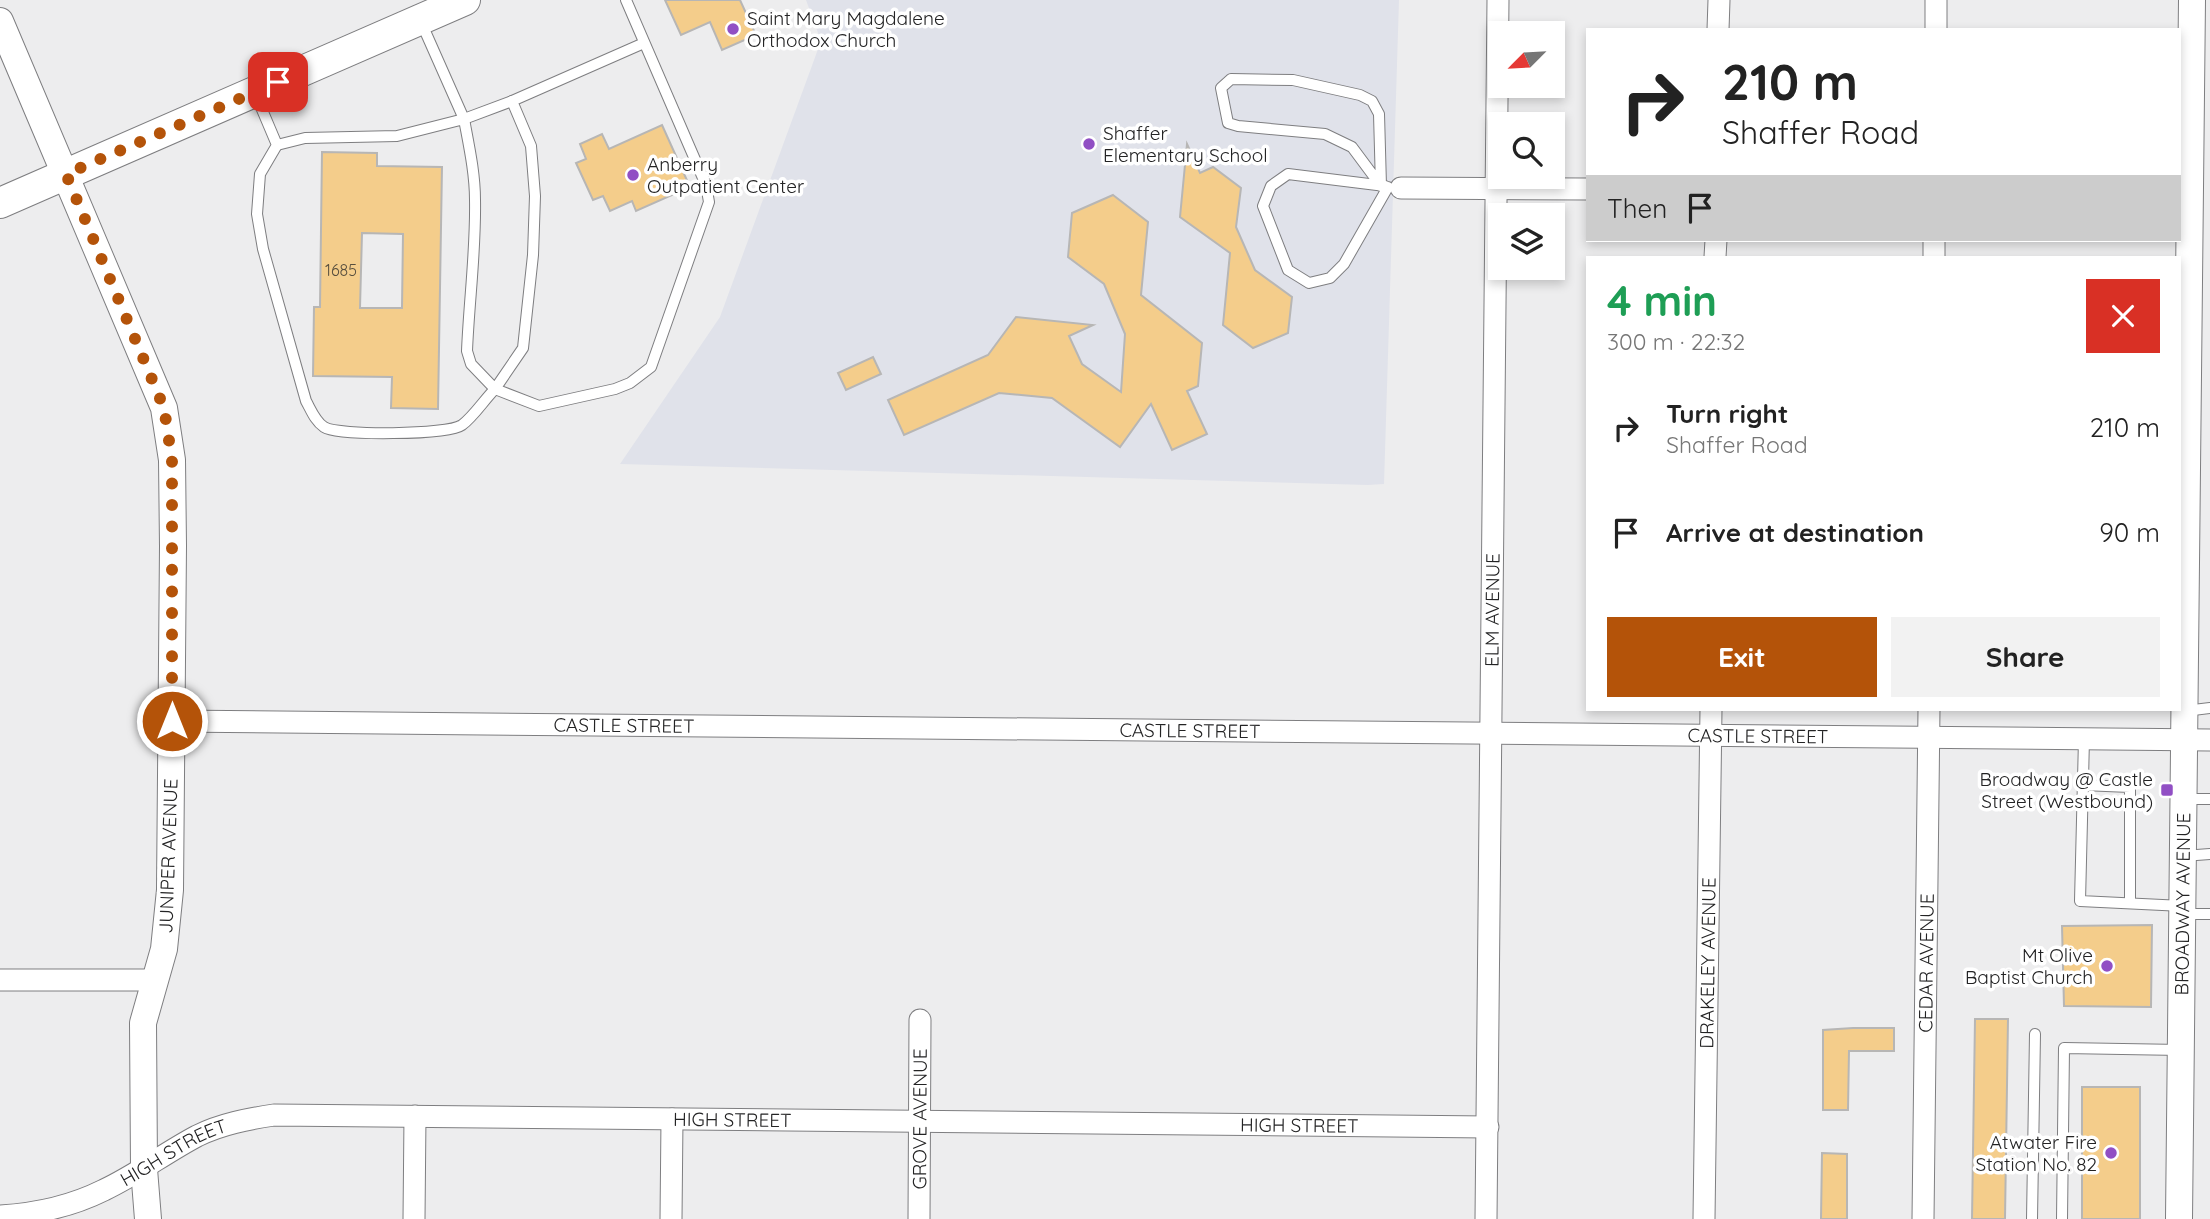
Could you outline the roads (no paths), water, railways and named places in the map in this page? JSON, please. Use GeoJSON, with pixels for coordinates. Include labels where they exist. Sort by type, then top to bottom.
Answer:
{"type":"FeatureCollection","features":[{"type":"Feature","properties":{"kind":"main road"},"geometry":{"type":"LineString","coordinates":[[0,203],[465,0]]}},
{"type":"Feature","properties":{"kind":"street","name":"ELM AVENUE"},"geometry":{"type":"LineString","coordinates":[[1497,112],[1498,0]]}},
{"type":"Feature","properties":{"kind":"street"},"geometry":{"type":"LineString","coordinates":[[1718,28],[1719,0]]}},
{"type":"Feature","properties":{"kind":"street"},"geometry":{"type":"LineString","coordinates":[[1936,0],[1936,28]]}},
{"type":"Feature","properties":{"kind":"street","name":"BROADWAY AVENUE"},"geometry":{"type":"LineString","coordinates":[[2179,1219],[2183,856],[2197,799],[2198,709],[2192,0]]}},
{"type":"Feature","properties":{"kind":"street","name":"JUNIPER AVENUE"},"geometry":{"type":"LineString","coordinates":[[0,21],[164,408],[172,460],[170,890],[164,949],[143,1023],[144,1169],[148,1219]]}},
{"type":"Feature","properties":{"kind":"street"},"geometry":{"type":"LineString","coordinates":[[1390,187],[1488,189]]}},
{"type":"Feature","properties":{"kind":"street","name":"ELM AVENUE"},"geometry":{"type":"LineString","coordinates":[[1486,1219],[1497,189]]}},
{"type":"Feature","properties":{"kind":"street"},"geometry":{"type":"LineString","coordinates":[[1565,189],[1586,189]]}},
{"type":"Feature","properties":{"kind":"street","name":"DRAKELEY AVENUE"},"geometry":{"type":"LineString","coordinates":[[1704,1219],[1711,711]]}},
{"type":"Feature","properties":{"kind":"street","name":"CEDAR AVENUE"},"geometry":{"type":"LineString","coordinates":[[1923,1219],[1929,711]]}},
{"type":"Feature","properties":{"kind":"street","name":"CASTLE STREET"},"geometry":{"type":"LineString","coordinates":[[172,721],[2197,740]]}},
{"type":"Feature","properties":{"kind":"street"},"geometry":{"type":"LineString","coordinates":[[0,980],[155,980]]}},
{"type":"Feature","properties":{"kind":"street","name":"GROVE AVENUE"},"geometry":{"type":"LineString","coordinates":[[919,1219],[920,1020]]}},
{"type":"Feature","properties":{"kind":"street","name":"HIGH STREET"},"geometry":{"type":"LineString","coordinates":[[0,1216],[19,1215],[60,1206],[102,1191],[199,1135],[241,1120],[274,1115],[1488,1127]]}},
{"type":"Feature","properties":{"kind":"street"},"geometry":{"type":"LineString","coordinates":[[414,1219],[415,1116]]}},
{"type":"Feature","properties":{"kind":"street"},"geometry":{"type":"LineString","coordinates":[[671,1219],[672,1119]]}},
{"type":"Feature","properties":{"kind":"lane"},"geometry":{"type":"LineString","coordinates":[[420,20],[464,119],[471,156],[475,198],[474,258],[467,351],[471,364],[495,389],[539,406],[615,389],[630,383],[651,367],[709,202],[708,192],[626,0]]}},
{"type":"Feature","properties":{"kind":"lane"},"geometry":{"type":"LineString","coordinates":[[512,101],[531,146],[535,196],[533,255],[523,348],[495,389],[460,426],[425,433],[326,429],[316,420],[306,401],[263,249],[257,214],[260,174],[277,145],[305,138],[397,136],[464,119],[644,43]]}},
{"type":"Feature","properties":{"kind":"lane"},"geometry":{"type":"LineString","coordinates":[[1390,187],[1288,174],[1271,186],[1263,206],[1288,270],[1309,283],[1330,278],[1344,264],[1390,187],[1379,114],[1372,101],[1360,95],[1293,80],[1231,79],[1221,88],[1228,123],[1325,134],[1352,147],[1390,187]]}},
{"type":"Feature","properties":{"kind":"lane"},"geometry":{"type":"LineString","coordinates":[[255,92],[277,145]]}},
{"type":"Feature","properties":{"kind":"lane"},"geometry":{"type":"LineString","coordinates":[[2084,740],[2080,901],[2130,902],[2210,914]]}},
{"type":"Feature","properties":{"kind":"lane"},"geometry":{"type":"LineString","coordinates":[[2082,785],[2130,787],[2130,902]]}},
{"type":"Feature","properties":{"kind":"lane"},"geometry":{"type":"LineString","coordinates":[[2183,856],[2210,854]]}},
{"type":"Feature","properties":{"kind":"lane"},"geometry":{"type":"LineString","coordinates":[[2032,1219],[2035,1034]]}},
{"type":"Feature","properties":{"kind":"lane"},"geometry":{"type":"LineString","coordinates":[[2062,1219],[2064,1048],[2181,1050]]}},
{"type":"Feature","properties":{"kind":"place","name":"Saint Mary Magdalene Orthodox Church"},"geometry":{"type":"Point","coordinates":[733,29]}},
{"type":"Feature","properties":{"kind":"place","name":"Shaffer Elementary School"},"geometry":{"type":"Point","coordinates":[1089,144]}},
{"type":"Feature","properties":{"kind":"place","name":"Anberry Outpatient Center"},"geometry":{"type":"Point","coordinates":[633,175]}},
{"type":"Feature","properties":{"kind":"place","name":"Broadway @ Castle Street (Westbound)"},"geometry":{"type":"Point","coordinates":[2167,790]}},
{"type":"Feature","properties":{"kind":"place","name":"Mt Olive Baptist Church"},"geometry":{"type":"Point","coordinates":[2107,966]}},
{"type":"Feature","properties":{"kind":"place","name":"Atwater Fire Station No. 82"},"geometry":{"type":"Point","coordinates":[2111,1153]}}]}
